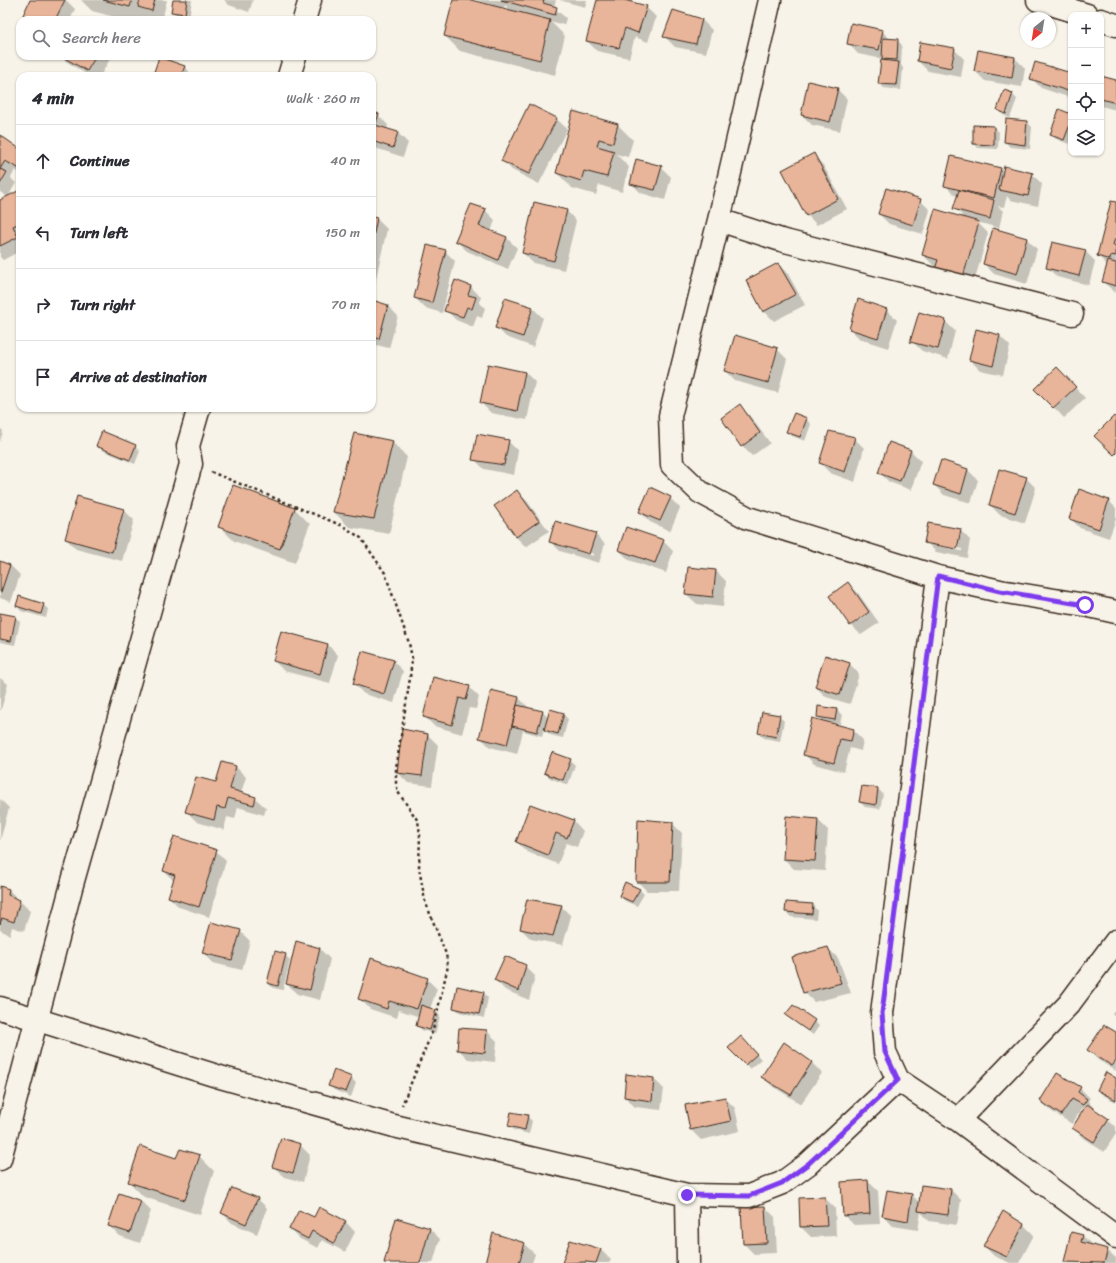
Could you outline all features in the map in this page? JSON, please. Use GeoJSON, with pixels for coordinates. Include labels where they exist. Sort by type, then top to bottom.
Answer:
{"type":"FeatureCollection","features":[{"type":"Feature","properties":{"kind":"street"},"geometry":{"type":"LineString","coordinates":[[305,16],[310,0]]}},
{"type":"Feature","properties":{"kind":"street"},"geometry":{"type":"LineString","coordinates":[[770,0],[719,220],[670,416],[672,465],[700,492],[748,518],[938,576],[1000,591],[1085,605],[1116,613]]}},
{"type":"Feature","properties":{"kind":"street"},"geometry":{"type":"LineString","coordinates":[[1038,0],[1077,12]]}},
{"type":"Feature","properties":{"kind":"street"},"geometry":{"type":"LineString","coordinates":[[1104,21],[1116,25]]}},
{"type":"Feature","properties":{"kind":"street"},"geometry":{"type":"LineString","coordinates":[[290,72],[294,60]]}},
{"type":"Feature","properties":{"kind":"street"},"geometry":{"type":"LineString","coordinates":[[719,220],[781,240],[1072,314]]}},
{"type":"Feature","properties":{"kind":"street"},"geometry":{"type":"LineString","coordinates":[[0,1159],[38,1019],[71,888],[191,464],[188,446],[198,412]]}},
{"type":"Feature","properties":{"kind":"street"},"geometry":{"type":"LineString","coordinates":[[938,576],[882,1013],[885,1052],[898,1080],[958,1120],[1116,1237]]}},
{"type":"Feature","properties":{"kind":"street"},"geometry":{"type":"LineString","coordinates":[[958,1120],[1069,1004],[1116,941]]}},
{"type":"Feature","properties":{"kind":"street"},"geometry":{"type":"LineString","coordinates":[[0,1008],[220,1077],[394,1126],[687,1195],[749,1196],[782,1183],[808,1164],[898,1080]]}},
{"type":"Feature","properties":{"kind":"street"},"geometry":{"type":"LineString","coordinates":[[687,1195],[688,1263]]}},
{"type":"Feature","properties":{"kind":"path"},"geometry":{"type":"LineString","coordinates":[[191,464],[343,526],[361,538],[385,573],[403,622],[412,658],[396,768],[396,783],[398,792],[418,821],[420,834],[419,868],[425,901],[446,954],[448,966],[433,1030],[394,1126]]}},
{"type":"Feature","properties":{"kind":"building"},"geometry":{"type":"Polygon","coordinates":[[[30,0],[65,0],[57,16],[23,15],[30,0]]]}},
{"type":"Feature","properties":{"kind":"building"},"geometry":{"type":"Polygon","coordinates":[[[103,0],[132,0],[130,7],[103,0]]]}},
{"type":"Feature","properties":{"kind":"building"},"geometry":{"type":"Polygon","coordinates":[[[140,0],[155,0],[152,11],[138,7],[140,0]]]}},
{"type":"Feature","properties":{"kind":"building"},"geometry":{"type":"Polygon","coordinates":[[[173,0],[187,0],[185,14],[171,12],[173,0]]]}},
{"type":"Feature","properties":{"kind":"building"},"geometry":{"type":"Polygon","coordinates":[[[453,0],[471,0],[550,20],[540,60],[444,36],[453,0]]]}},
{"type":"Feature","properties":{"kind":"building"},"geometry":{"type":"Polygon","coordinates":[[[501,0],[544,0],[543,3],[557,7],[555,15],[501,0]]]}},
{"type":"Feature","properties":{"kind":"building"},"geometry":{"type":"Polygon","coordinates":[[[597,0],[624,0],[647,6],[638,33],[625,28],[619,48],[586,41],[597,0]]]}},
{"type":"Feature","properties":{"kind":"building"},"geometry":{"type":"Polygon","coordinates":[[[673,10],[702,19],[696,44],[663,37],[673,10]]]}},
{"type":"Feature","properties":{"kind":"building"},"geometry":{"type":"Polygon","coordinates":[[[851,23],[883,30],[879,50],[847,44],[851,23]]]}},
{"type":"Feature","properties":{"kind":"building"},"geometry":{"type":"Polygon","coordinates":[[[883,38],[898,39],[897,60],[882,59],[883,38]]]}},
{"type":"Feature","properties":{"kind":"building"},"geometry":{"type":"Polygon","coordinates":[[[920,42],[955,48],[951,68],[917,61],[920,42]]]}},
{"type":"Feature","properties":{"kind":"building"},"geometry":{"type":"Polygon","coordinates":[[[978,50],[1015,57],[1012,78],[974,71],[978,50]]]}},
{"type":"Feature","properties":{"kind":"building"},"geometry":{"type":"Polygon","coordinates":[[[68,60],[94,60],[87,71],[68,60]]]}},
{"type":"Feature","properties":{"kind":"building"},"geometry":{"type":"Polygon","coordinates":[[[158,60],[168,60],[185,66],[183,72],[154,72],[158,60]]]}},
{"type":"Feature","properties":{"kind":"building"},"geometry":{"type":"Polygon","coordinates":[[[881,60],[899,62],[896,85],[878,84],[881,60]]]}},
{"type":"Feature","properties":{"kind":"building"},"geometry":{"type":"Polygon","coordinates":[[[1035,62],[1068,72],[1068,91],[1030,79],[1035,62]]]}},
{"type":"Feature","properties":{"kind":"building"},"geometry":{"type":"Polygon","coordinates":[[[1104,77],[1116,80],[1116,103],[1104,100],[1104,77]]]}},
{"type":"Feature","properties":{"kind":"building"},"geometry":{"type":"Polygon","coordinates":[[[808,81],[838,88],[830,122],[801,115],[808,81]]]}},
{"type":"Feature","properties":{"kind":"building"},"geometry":{"type":"Polygon","coordinates":[[[1004,90],[1013,93],[1006,114],[997,110],[1004,90]]]}},
{"type":"Feature","properties":{"kind":"building"},"geometry":{"type":"Polygon","coordinates":[[[529,104],[557,118],[529,174],[501,161],[529,104]]]}},
{"type":"Feature","properties":{"kind":"building"},"geometry":{"type":"Polygon","coordinates":[[[1059,109],[1068,113],[1068,130],[1064,140],[1050,135],[1059,109]]]}},
{"type":"Feature","properties":{"kind":"building"},"geometry":{"type":"Polygon","coordinates":[[[573,111],[618,124],[613,143],[599,139],[597,146],[614,151],[607,177],[584,171],[581,181],[556,173],[573,111]]]}},
{"type":"Feature","properties":{"kind":"building"},"geometry":{"type":"Polygon","coordinates":[[[376,113],[379,114],[376,122],[376,113]]]}},
{"type":"Feature","properties":{"kind":"building"},"geometry":{"type":"Polygon","coordinates":[[[1006,119],[1027,121],[1025,145],[1004,142],[1006,119]]]}},
{"type":"Feature","properties":{"kind":"building"},"geometry":{"type":"Polygon","coordinates":[[[376,125],[398,132],[393,148],[376,142],[376,125]]]}},
{"type":"Feature","properties":{"kind":"building"},"geometry":{"type":"Polygon","coordinates":[[[973,125],[994,126],[994,145],[973,144],[973,125]]]}},
{"type":"Feature","properties":{"kind":"building"},"geometry":{"type":"Polygon","coordinates":[[[0,135],[16,146],[16,167],[5,161],[0,169],[0,135]]]}},
{"type":"Feature","properties":{"kind":"building"},"geometry":{"type":"Polygon","coordinates":[[[814,153],[838,199],[806,216],[782,170],[814,153]]]}},
{"type":"Feature","properties":{"kind":"building"},"geometry":{"type":"Polygon","coordinates":[[[951,156],[1001,168],[994,198],[944,186],[951,156]]]}},
{"type":"Feature","properties":{"kind":"building"},"geometry":{"type":"Polygon","coordinates":[[[636,159],[662,166],[655,190],[630,184],[636,159]]]}},
{"type":"Feature","properties":{"kind":"building"},"geometry":{"type":"Polygon","coordinates":[[[1004,166],[1033,173],[1028,196],[999,190],[1004,166]]]}},
{"type":"Feature","properties":{"kind":"building"},"geometry":{"type":"Polygon","coordinates":[[[0,169],[7,172],[0,184],[0,169]]]}},
{"type":"Feature","properties":{"kind":"building"},"geometry":{"type":"Polygon","coordinates":[[[886,188],[921,199],[913,225],[878,214],[886,188]]]}},
{"type":"Feature","properties":{"kind":"building"},"geometry":{"type":"Polygon","coordinates":[[[959,190],[994,200],[990,219],[953,209],[959,190]]]}},
{"type":"Feature","properties":{"kind":"building"},"geometry":{"type":"Polygon","coordinates":[[[16,192],[16,225],[13,226],[16,233],[16,238],[0,246],[0,200],[16,192]]]}},
{"type":"Feature","properties":{"kind":"building"},"geometry":{"type":"Polygon","coordinates":[[[1111,201],[1116,202],[1116,235],[1113,245],[1116,246],[1116,256],[1111,255],[1110,260],[1097,256],[1111,201]]]}},
{"type":"Feature","properties":{"kind":"building"},"geometry":{"type":"Polygon","coordinates":[[[534,202],[567,210],[554,261],[522,253],[534,202]]]}},
{"type":"Feature","properties":{"kind":"building"},"geometry":{"type":"Polygon","coordinates":[[[471,204],[486,209],[479,226],[507,237],[498,260],[455,241],[471,204]]]}},
{"type":"Feature","properties":{"kind":"building"},"geometry":{"type":"Polygon","coordinates":[[[935,209],[979,222],[963,277],[935,269],[938,260],[922,255],[935,209]]]}},
{"type":"Feature","properties":{"kind":"building"},"geometry":{"type":"Polygon","coordinates":[[[993,228],[1027,238],[1017,274],[983,264],[993,228]]]}},
{"type":"Feature","properties":{"kind":"building"},"geometry":{"type":"Polygon","coordinates":[[[1052,242],[1086,250],[1079,276],[1046,268],[1052,242]]]}},
{"type":"Feature","properties":{"kind":"building"},"geometry":{"type":"Polygon","coordinates":[[[427,245],[446,250],[432,303],[414,298],[427,245]]]}},
{"type":"Feature","properties":{"kind":"building"},"geometry":{"type":"Polygon","coordinates":[[[1108,261],[1116,263],[1116,286],[1102,282],[1108,261]]]}},
{"type":"Feature","properties":{"kind":"building"},"geometry":{"type":"Polygon","coordinates":[[[778,263],[796,294],[763,312],[746,280],[778,263]]]}},
{"type":"Feature","properties":{"kind":"building"},"geometry":{"type":"Polygon","coordinates":[[[455,280],[471,286],[468,295],[476,297],[472,309],[467,307],[463,317],[444,311],[455,280]]]}},
{"type":"Feature","properties":{"kind":"building"},"geometry":{"type":"Polygon","coordinates":[[[505,298],[533,307],[523,337],[495,328],[505,298]]]}},
{"type":"Feature","properties":{"kind":"building"},"geometry":{"type":"Polygon","coordinates":[[[858,299],[887,309],[878,338],[849,329],[858,299]]]}},
{"type":"Feature","properties":{"kind":"building"},"geometry":{"type":"Polygon","coordinates":[[[376,301],[388,305],[379,339],[376,338],[376,301]]]}},
{"type":"Feature","properties":{"kind":"building"},"geometry":{"type":"Polygon","coordinates":[[[919,312],[946,320],[938,349],[910,342],[919,312]]]}},
{"type":"Feature","properties":{"kind":"building"},"geometry":{"type":"Polygon","coordinates":[[[976,329],[1000,335],[993,366],[969,360],[976,329]]]}},
{"type":"Feature","properties":{"kind":"building"},"geometry":{"type":"Polygon","coordinates":[[[735,335],[778,348],[768,383],[724,371],[735,335]]]}},
{"type":"Feature","properties":{"kind":"building"},"geometry":{"type":"Polygon","coordinates":[[[488,364],[525,372],[517,411],[480,403],[488,364]]]}},
{"type":"Feature","properties":{"kind":"building"},"geometry":{"type":"Polygon","coordinates":[[[1057,367],[1076,387],[1053,408],[1034,389],[1057,367]]]}},
{"type":"Feature","properties":{"kind":"building"},"geometry":{"type":"Polygon","coordinates":[[[740,404],[760,433],[741,447],[721,418],[740,404]]]}},
{"type":"Feature","properties":{"kind":"building"},"geometry":{"type":"Polygon","coordinates":[[[794,413],[807,418],[800,437],[786,432],[794,413]]]}},
{"type":"Feature","properties":{"kind":"building"},"geometry":{"type":"Polygon","coordinates":[[[1114,416],[1116,418],[1116,453],[1114,455],[1094,436],[1114,416]]]}},
{"type":"Feature","properties":{"kind":"building"},"geometry":{"type":"Polygon","coordinates":[[[102,431],[136,445],[130,460],[96,446],[102,431]]]}},
{"type":"Feature","properties":{"kind":"building"},"geometry":{"type":"Polygon","coordinates":[[[829,431],[855,437],[845,472],[819,463],[829,431]]]}},
{"type":"Feature","properties":{"kind":"building"},"geometry":{"type":"Polygon","coordinates":[[[354,433],[393,441],[374,519],[333,512],[354,433]]]}},
{"type":"Feature","properties":{"kind":"building"},"geometry":{"type":"Polygon","coordinates":[[[477,434],[509,440],[504,465],[472,460],[477,434]]]}},
{"type":"Feature","properties":{"kind":"building"},"geometry":{"type":"Polygon","coordinates":[[[889,442],[911,450],[900,481],[878,473],[889,442]]]}},
{"type":"Feature","properties":{"kind":"building"},"geometry":{"type":"Polygon","coordinates":[[[941,460],[968,469],[961,494],[933,485],[941,460]]]}},
{"type":"Feature","properties":{"kind":"building"},"geometry":{"type":"Polygon","coordinates":[[[999,469],[1027,477],[1015,513],[989,505],[999,469]]]}},
{"type":"Feature","properties":{"kind":"building"},"geometry":{"type":"Polygon","coordinates":[[[233,485],[295,508],[280,549],[218,527],[233,485]]]}},
{"type":"Feature","properties":{"kind":"building"},"geometry":{"type":"Polygon","coordinates":[[[650,487],[671,497],[660,521],[639,512],[650,487]]]}},
{"type":"Feature","properties":{"kind":"building"},"geometry":{"type":"Polygon","coordinates":[[[1079,489],[1109,500],[1099,529],[1069,519],[1079,489]]]}},
{"type":"Feature","properties":{"kind":"building"},"geometry":{"type":"Polygon","coordinates":[[[517,490],[539,521],[516,537],[494,506],[517,490]]]}},
{"type":"Feature","properties":{"kind":"building"},"geometry":{"type":"Polygon","coordinates":[[[77,496],[124,509],[112,552],[65,539],[77,496]]]}},
{"type":"Feature","properties":{"kind":"building"},"geometry":{"type":"Polygon","coordinates":[[[555,521],[596,533],[589,554],[549,542],[555,521]]]}},
{"type":"Feature","properties":{"kind":"building"},"geometry":{"type":"Polygon","coordinates":[[[928,523],[961,529],[957,549],[924,543],[928,523]]]}},
{"type":"Feature","properties":{"kind":"building"},"geometry":{"type":"Polygon","coordinates":[[[626,527],[664,540],[655,563],[618,550],[626,527]]]}},
{"type":"Feature","properties":{"kind":"building"},"geometry":{"type":"Polygon","coordinates":[[[0,561],[10,565],[1,592],[0,592],[0,561]]]}},
{"type":"Feature","properties":{"kind":"building"},"geometry":{"type":"Polygon","coordinates":[[[688,567],[716,570],[713,597],[685,594],[688,567]]]}},
{"type":"Feature","properties":{"kind":"building"},"geometry":{"type":"Polygon","coordinates":[[[848,582],[869,612],[850,626],[829,596],[848,582]]]}},
{"type":"Feature","properties":{"kind":"building"},"geometry":{"type":"Polygon","coordinates":[[[19,596],[44,604],[41,614],[16,606],[19,596]]]}},
{"type":"Feature","properties":{"kind":"building"},"geometry":{"type":"Polygon","coordinates":[[[0,613],[16,616],[11,641],[0,639],[0,613]]]}},
{"type":"Feature","properties":{"kind":"building"},"geometry":{"type":"Polygon","coordinates":[[[281,631],[328,644],[320,674],[273,661],[281,631]]]}},
{"type":"Feature","properties":{"kind":"building"},"geometry":{"type":"Polygon","coordinates":[[[362,651],[394,660],[384,694],[353,684],[362,651]]]}},
{"type":"Feature","properties":{"kind":"building"},"geometry":{"type":"Polygon","coordinates":[[[825,655],[850,663],[840,695],[815,687],[825,655]]]}},
{"type":"Feature","properties":{"kind":"building"},"geometry":{"type":"Polygon","coordinates":[[[433,677],[470,686],[466,700],[459,698],[452,725],[423,717],[433,677]]]}},
{"type":"Feature","properties":{"kind":"building"},"geometry":{"type":"Polygon","coordinates":[[[491,690],[519,697],[507,745],[479,738],[491,690]]]}},
{"type":"Feature","properties":{"kind":"building"},"geometry":{"type":"Polygon","coordinates":[[[517,705],[543,711],[537,732],[512,726],[517,705]]]}},
{"type":"Feature","properties":{"kind":"building"},"geometry":{"type":"Polygon","coordinates":[[[818,706],[837,709],[835,720],[817,717],[818,706]]]}},
{"type":"Feature","properties":{"kind":"building"},"geometry":{"type":"Polygon","coordinates":[[[550,709],[564,713],[558,734],[544,730],[550,709]]]}},
{"type":"Feature","properties":{"kind":"building"},"geometry":{"type":"Polygon","coordinates":[[[762,712],[780,715],[776,737],[758,733],[762,712]]]}},
{"type":"Feature","properties":{"kind":"building"},"geometry":{"type":"Polygon","coordinates":[[[812,718],[854,729],[851,741],[840,739],[834,763],[803,755],[812,718]]]}},
{"type":"Feature","properties":{"kind":"building"},"geometry":{"type":"Polygon","coordinates":[[[402,729],[428,734],[422,776],[397,773],[402,729]]]}},
{"type":"Feature","properties":{"kind":"building"},"geometry":{"type":"Polygon","coordinates":[[[552,752],[571,759],[563,780],[544,773],[552,752]]]}},
{"type":"Feature","properties":{"kind":"building"},"geometry":{"type":"Polygon","coordinates":[[[222,762],[236,766],[230,789],[256,797],[254,805],[228,798],[225,809],[217,807],[214,820],[185,812],[196,777],[216,782],[222,762]]]}},
{"type":"Feature","properties":{"kind":"building"},"geometry":{"type":"Polygon","coordinates":[[[862,786],[878,788],[876,805],[859,802],[862,786]]]}},
{"type":"Feature","properties":{"kind":"building"},"geometry":{"type":"Polygon","coordinates":[[[530,804],[574,820],[567,838],[556,833],[548,855],[516,842],[530,804]]]}},
{"type":"Feature","properties":{"kind":"building"},"geometry":{"type":"Polygon","coordinates":[[[786,816],[818,819],[815,861],[783,859],[786,816]]]}},
{"type":"Feature","properties":{"kind":"building"},"geometry":{"type":"Polygon","coordinates":[[[638,819],[673,822],[670,882],[636,882],[638,819]]]}},
{"type":"Feature","properties":{"kind":"building"},"geometry":{"type":"Polygon","coordinates":[[[174,836],[217,850],[199,907],[168,897],[175,875],[163,871],[174,836]]]}},
{"type":"Feature","properties":{"kind":"building"},"geometry":{"type":"Polygon","coordinates":[[[625,882],[640,889],[632,902],[619,896],[625,882]]]}},
{"type":"Feature","properties":{"kind":"building"},"geometry":{"type":"Polygon","coordinates":[[[0,886],[9,889],[8,895],[20,900],[14,922],[2,918],[0,924],[0,886]]]}},
{"type":"Feature","properties":{"kind":"building"},"geometry":{"type":"Polygon","coordinates":[[[527,899],[562,905],[553,936],[520,929],[527,899]]]}},
{"type":"Feature","properties":{"kind":"building"},"geometry":{"type":"Polygon","coordinates":[[[786,902],[813,904],[812,914],[785,912],[786,902]]]}},
{"type":"Feature","properties":{"kind":"building"},"geometry":{"type":"Polygon","coordinates":[[[211,922],[241,930],[232,960],[202,953],[211,922]]]}},
{"type":"Feature","properties":{"kind":"building"},"geometry":{"type":"Polygon","coordinates":[[[296,941],[320,948],[310,990],[286,984],[296,941]]]}},
{"type":"Feature","properties":{"kind":"building"},"geometry":{"type":"Polygon","coordinates":[[[828,947],[841,983],[803,993],[792,957],[828,947]]]}},
{"type":"Feature","properties":{"kind":"building"},"geometry":{"type":"Polygon","coordinates":[[[275,951],[286,954],[278,986],[267,983],[275,951]]]}},
{"type":"Feature","properties":{"kind":"building"},"geometry":{"type":"Polygon","coordinates":[[[505,956],[526,965],[519,991],[494,980],[505,956]]]}},
{"type":"Feature","properties":{"kind":"building"},"geometry":{"type":"Polygon","coordinates":[[[371,958],[428,978],[417,1009],[389,1001],[387,1009],[358,999],[371,958]]]}},
{"type":"Feature","properties":{"kind":"building"},"geometry":{"type":"Polygon","coordinates":[[[457,986],[484,992],[479,1014],[453,1008],[457,986]]]}},
{"type":"Feature","properties":{"kind":"building"},"geometry":{"type":"Polygon","coordinates":[[[421,1005],[436,1010],[430,1030],[416,1026],[421,1005]]]}},
{"type":"Feature","properties":{"kind":"building"},"geometry":{"type":"Polygon","coordinates":[[[793,1005],[815,1020],[808,1031],[785,1015],[793,1005]]]}},
{"type":"Feature","properties":{"kind":"building"},"geometry":{"type":"Polygon","coordinates":[[[1104,1025],[1116,1032],[1116,1061],[1112,1066],[1087,1050],[1104,1025]]]}},
{"type":"Feature","properties":{"kind":"building"},"geometry":{"type":"Polygon","coordinates":[[[459,1028],[487,1030],[485,1053],[457,1050],[459,1028]]]}},
{"type":"Feature","properties":{"kind":"building"},"geometry":{"type":"Polygon","coordinates":[[[741,1036],[757,1054],[745,1065],[728,1048],[741,1036]]]}},
{"type":"Feature","properties":{"kind":"building"},"geometry":{"type":"Polygon","coordinates":[[[784,1042],[812,1062],[791,1095],[761,1077],[784,1042]]]}},
{"type":"Feature","properties":{"kind":"building"},"geometry":{"type":"Polygon","coordinates":[[[334,1070],[352,1077],[346,1092],[328,1086],[334,1070]]]}},
{"type":"Feature","properties":{"kind":"building"},"geometry":{"type":"Polygon","coordinates":[[[1106,1072],[1116,1078],[1116,1100],[1097,1090],[1106,1072]]]}},
{"type":"Feature","properties":{"kind":"building"},"geometry":{"type":"Polygon","coordinates":[[[1057,1073],[1081,1087],[1078,1092],[1087,1099],[1083,1105],[1072,1099],[1061,1115],[1040,1101],[1057,1073]]]}},
{"type":"Feature","properties":{"kind":"building"},"geometry":{"type":"Polygon","coordinates":[[[626,1074],[654,1078],[652,1101],[624,1097],[626,1074]]]}},
{"type":"Feature","properties":{"kind":"building"},"geometry":{"type":"Polygon","coordinates":[[[725,1097],[731,1121],[690,1130],[685,1105],[725,1097]]]}},
{"type":"Feature","properties":{"kind":"building"},"geometry":{"type":"Polygon","coordinates":[[[1087,1104],[1109,1119],[1094,1142],[1072,1128],[1087,1104]]]}},
{"type":"Feature","properties":{"kind":"building"},"geometry":{"type":"Polygon","coordinates":[[[511,1112],[528,1115],[525,1130],[508,1126],[511,1112]]]}},
{"type":"Feature","properties":{"kind":"building"},"geometry":{"type":"Polygon","coordinates":[[[281,1138],[301,1144],[293,1173],[272,1167],[281,1138]]]}},
{"type":"Feature","properties":{"kind":"building"},"geometry":{"type":"Polygon","coordinates":[[[140,1146],[176,1158],[180,1149],[200,1155],[185,1200],[128,1182],[140,1146]]]}},
{"type":"Feature","properties":{"kind":"building"},"geometry":{"type":"Polygon","coordinates":[[[868,1180],[870,1214],[843,1216],[841,1182],[868,1180]]]}},
{"type":"Feature","properties":{"kind":"building"},"geometry":{"type":"Polygon","coordinates":[[[921,1185],[951,1189],[948,1215],[918,1211],[921,1185]]]}},
{"type":"Feature","properties":{"kind":"building"},"geometry":{"type":"Polygon","coordinates":[[[232,1188],[258,1198],[246,1224],[221,1213],[232,1188]]]}},
{"type":"Feature","properties":{"kind":"building"},"geometry":{"type":"Polygon","coordinates":[[[887,1190],[912,1194],[908,1221],[882,1216],[887,1190]]]}},
{"type":"Feature","properties":{"kind":"building"},"geometry":{"type":"Polygon","coordinates":[[[119,1193],[141,1201],[130,1233],[108,1226],[119,1193]]]}},
{"type":"Feature","properties":{"kind":"building"},"geometry":{"type":"Polygon","coordinates":[[[825,1197],[827,1226],[800,1227],[799,1198],[825,1197]]]}},
{"type":"Feature","properties":{"kind":"building"},"geometry":{"type":"Polygon","coordinates":[[[765,1206],[767,1243],[743,1244],[741,1207],[765,1206]]]}},
{"type":"Feature","properties":{"kind":"building"},"geometry":{"type":"Polygon","coordinates":[[[319,1207],[346,1221],[334,1243],[312,1231],[308,1239],[289,1229],[299,1210],[314,1217],[319,1207]]]}},
{"type":"Feature","properties":{"kind":"building"},"geometry":{"type":"Polygon","coordinates":[[[1003,1211],[1024,1224],[1007,1257],[983,1246],[1003,1211]]]}},
{"type":"Feature","properties":{"kind":"building"},"geometry":{"type":"Polygon","coordinates":[[[396,1218],[430,1228],[420,1263],[384,1263],[396,1218]]]}},
{"type":"Feature","properties":{"kind":"building"},"geometry":{"type":"Polygon","coordinates":[[[1071,1232],[1083,1235],[1081,1242],[1108,1249],[1104,1263],[1064,1262],[1071,1232]]]}},
{"type":"Feature","properties":{"kind":"building"},"geometry":{"type":"Polygon","coordinates":[[[493,1233],[525,1243],[519,1263],[485,1263],[493,1233]]]}},
{"type":"Feature","properties":{"kind":"building"},"geometry":{"type":"Polygon","coordinates":[[[570,1240],[601,1249],[596,1263],[562,1263],[570,1240]]]}},
{"type":"Feature","properties":{"kind":"route"},"geometry":{"type":"LineString","coordinates":[[687,1195],[749,1196],[782,1183],[808,1164],[898,1080],[885,1052],[882,1013],[938,576],[1000,591],[1085,605]]}}]}
